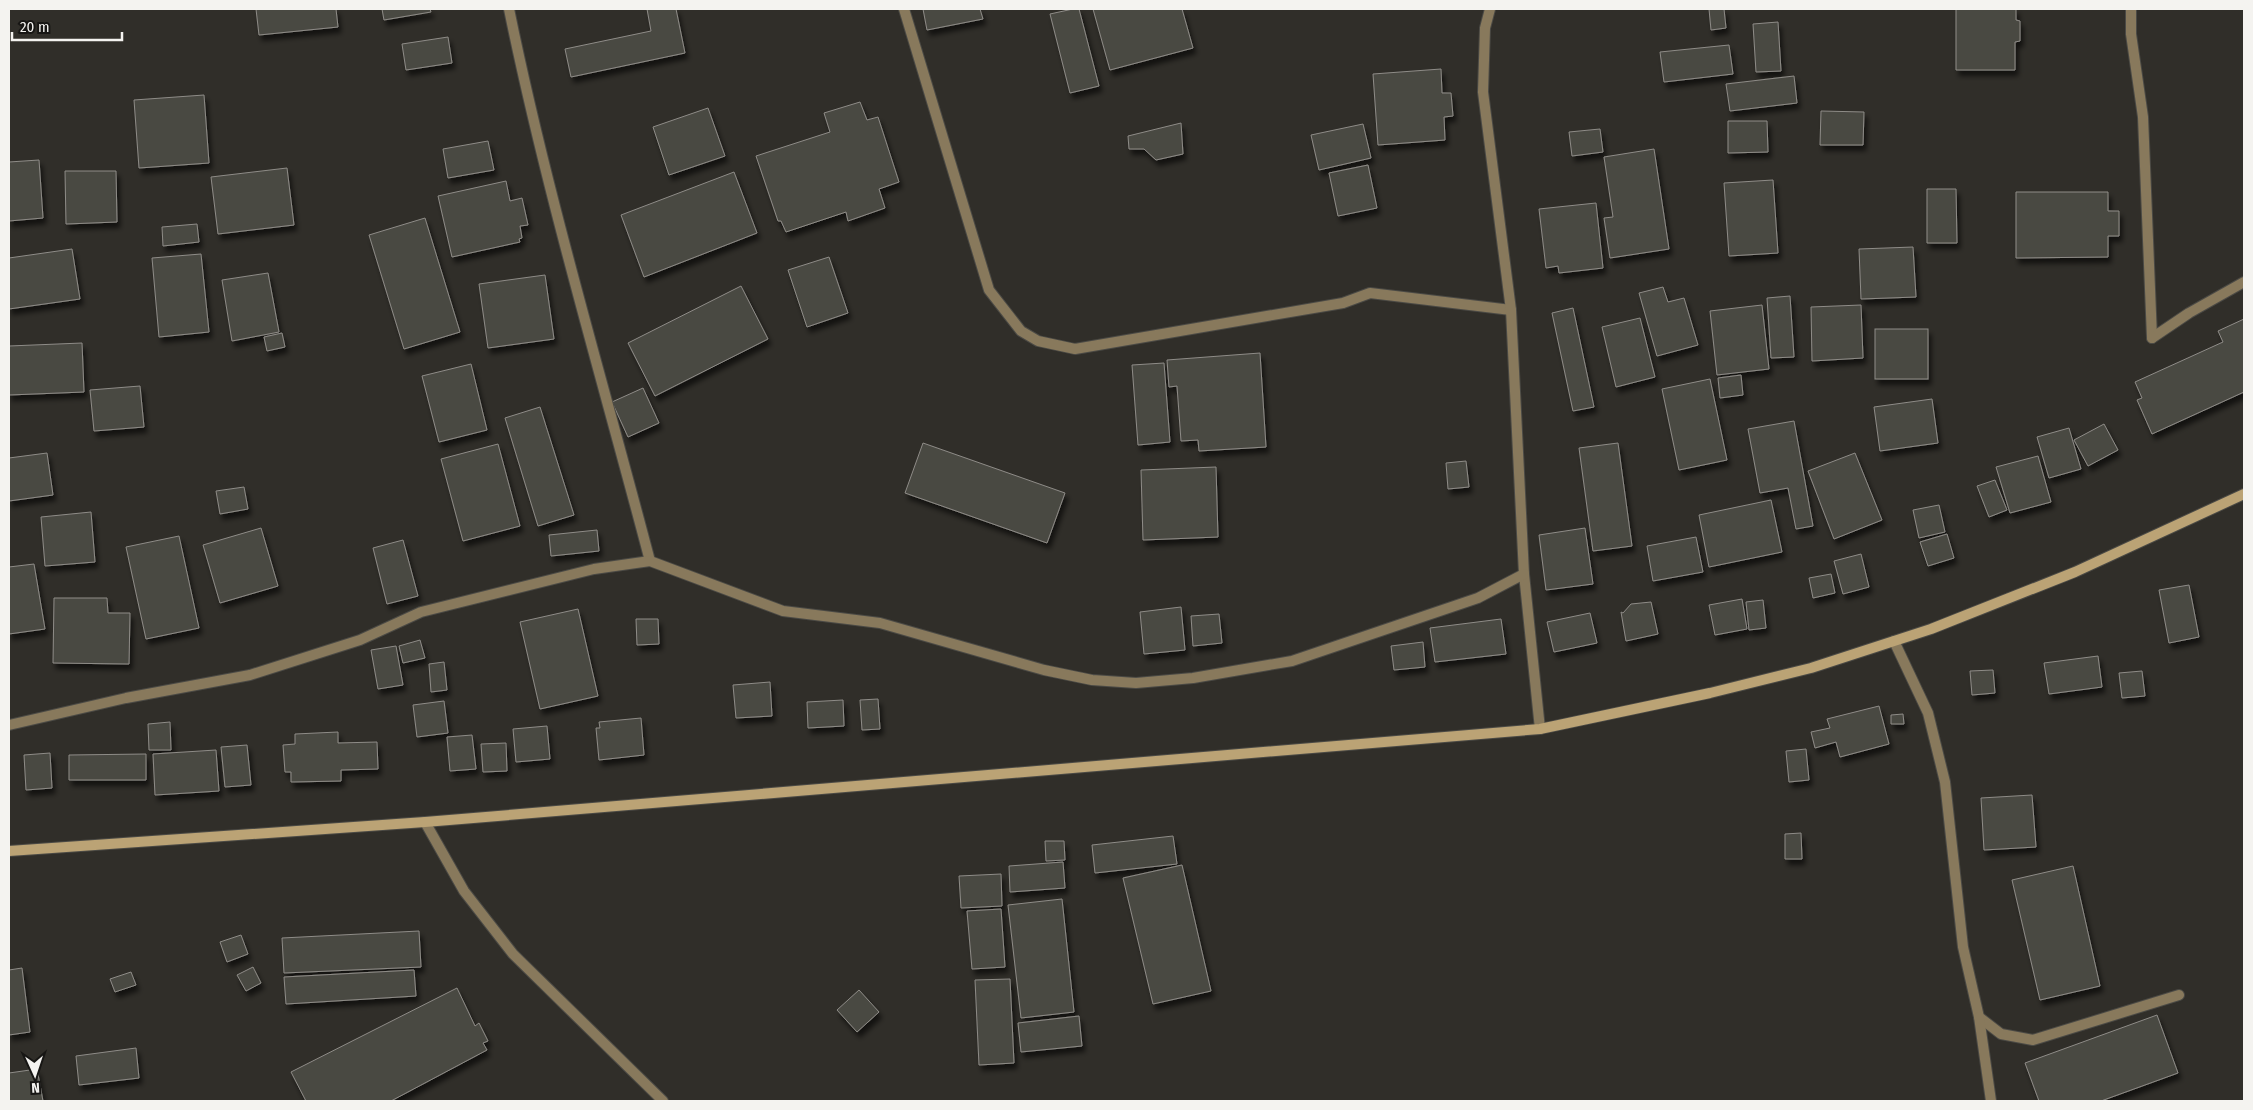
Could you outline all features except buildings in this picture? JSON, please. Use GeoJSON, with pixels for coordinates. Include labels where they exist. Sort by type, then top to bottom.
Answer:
{"type":"FeatureCollection","features":[{"type":"Feature","properties":{"kind":"main road"},"geometry":{"type":"LineString","coordinates":[[9,851],[425,822],[1540,729],[1710,693],[1811,668],[1930,630],[2075,572],[2244,494]]}},
{"type":"Feature","properties":{"kind":"street"},"geometry":{"type":"LineString","coordinates":[[509,9],[518,54],[576,286],[650,561]]}},
{"type":"Feature","properties":{"kind":"street"},"geometry":{"type":"LineString","coordinates":[[904,9],[989,290],[1021,331],[1038,341],[1076,349],[1343,303],[1370,293],[1511,310]]}},
{"type":"Feature","properties":{"kind":"street"},"geometry":{"type":"LineString","coordinates":[[1490,9],[1485,28],[1483,92],[1511,310],[1524,574],[1540,729]]}},
{"type":"Feature","properties":{"kind":"street"},"geometry":{"type":"LineString","coordinates":[[2131,9],[2131,34],[2143,117],[2152,338],[2189,313],[2244,282]]}},
{"type":"Feature","properties":{"kind":"street"},"geometry":{"type":"LineString","coordinates":[[9,725],[126,698],[250,675],[360,640],[421,612],[594,569],[650,561],[783,611],[880,623],[1044,670],[1092,680],[1136,683],[1193,678],[1292,660],[1478,598],[1524,574]]}},
{"type":"Feature","properties":{"kind":"street"},"geometry":{"type":"LineString","coordinates":[[1894,641],[1928,713],[1945,782],[1963,947],[1980,1017],[1991,1101]]}},
{"type":"Feature","properties":{"kind":"street"},"geometry":{"type":"LineString","coordinates":[[425,822],[464,891],[513,954],[663,1101]]}},
{"type":"Feature","properties":{"kind":"street"},"geometry":{"type":"LineString","coordinates":[[1980,1017],[2001,1034],[2033,1040],[2179,995]]}}]}
